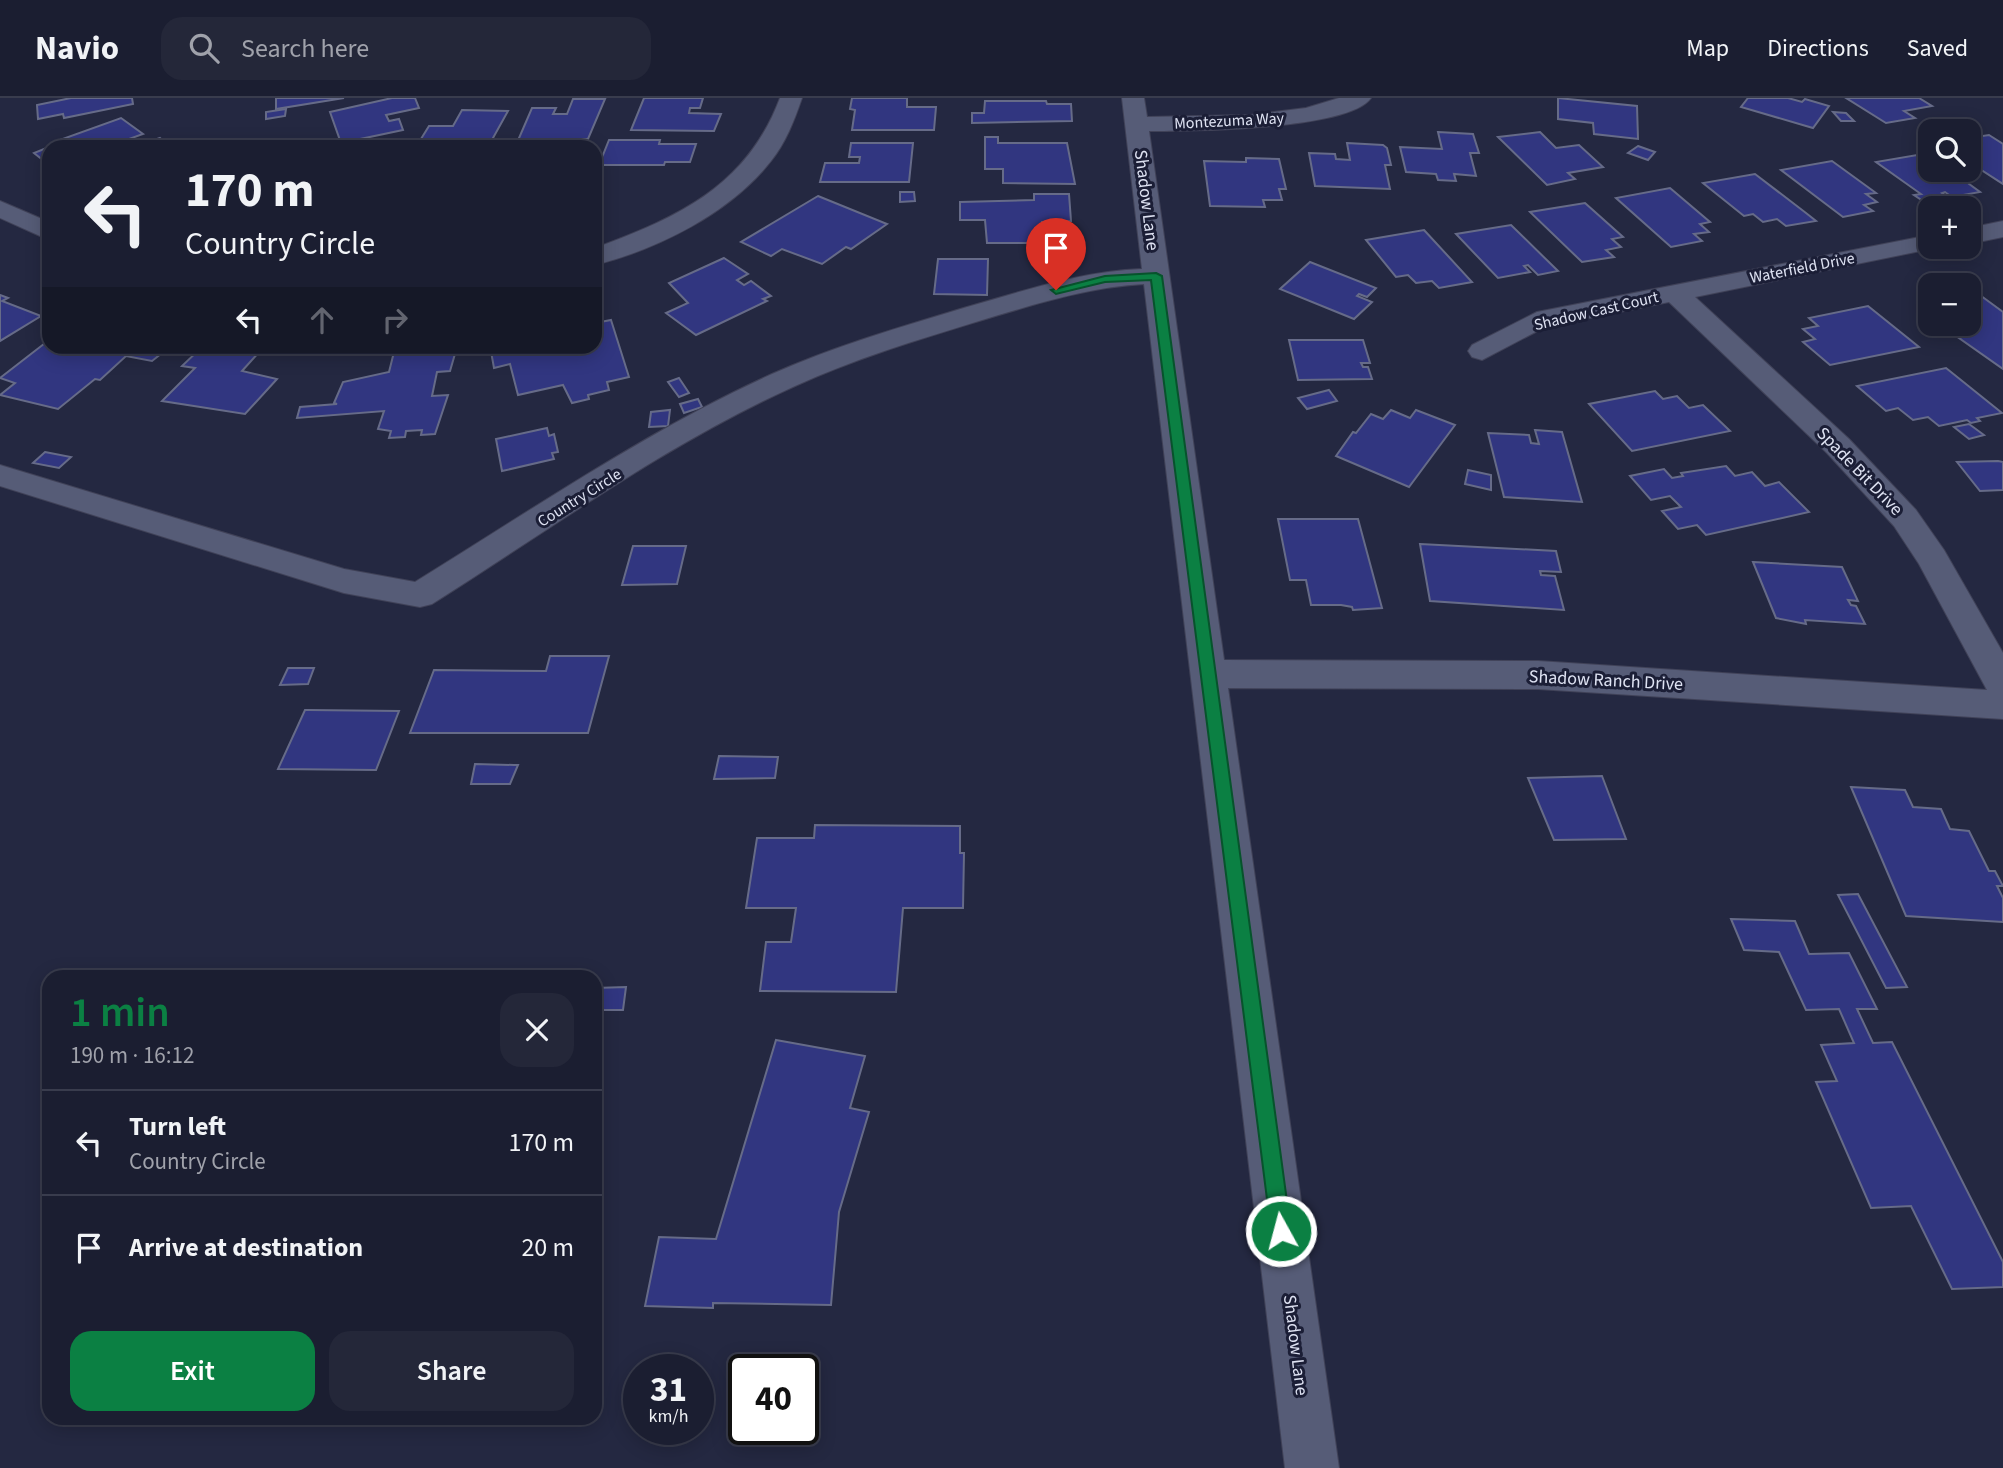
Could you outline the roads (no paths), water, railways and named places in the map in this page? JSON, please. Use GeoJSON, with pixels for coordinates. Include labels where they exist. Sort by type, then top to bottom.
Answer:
{"type":"FeatureCollection","features":[{"type":"Feature","properties":{"kind":"street"},"geometry":{"type":"LineString","coordinates":[[602,254],[674,225],[712,202],[742,179],[766,153],[781,131],[791,98]]}},
{"type":"Feature","properties":{"kind":"street","name":"Montezuma Way"},"geometry":{"type":"LineString","coordinates":[[1135,111],[1230,123],[1277,119],[1321,111],[1360,98]]}},
{"type":"Feature","properties":{"kind":"street","name":"Shadow Lane"},"geometry":{"type":"LineString","coordinates":[[1135,111],[1312,1468]]}},
{"type":"Feature","properties":{"kind":"street"},"geometry":{"type":"LineString","coordinates":[[0,208],[42,229]]}},
{"type":"Feature","properties":{"kind":"street"},"geometry":{"type":"LineString","coordinates":[[1981,234],[2003,229]]}},
{"type":"Feature","properties":{"kind":"street","name":"Waterfield Drive"},"geometry":{"type":"LineString","coordinates":[[1674,292],[1918,245]]}},
{"type":"Feature","properties":{"kind":"street","name":"Country Circle"},"geometry":{"type":"LineString","coordinates":[[0,475],[344,581],[420,595],[683,433],[757,393],[829,361],[897,337],[1087,282],[1156,276]]}},
{"type":"Feature","properties":{"kind":"street","name":"Shadow Cast Court"},"geometry":{"type":"LineString","coordinates":[[1482,351],[1537,320],[1674,292]]}},
{"type":"Feature","properties":{"kind":"street","name":"Spade Bit Drive"},"geometry":{"type":"LineString","coordinates":[[1674,292],[1838,446],[1905,518],[1932,558],[2003,685]]}},
{"type":"Feature","properties":{"kind":"street","name":"Shadow Ranch Drive"},"geometry":{"type":"LineString","coordinates":[[1208,674],[1538,676],[2003,705]]}}]}
